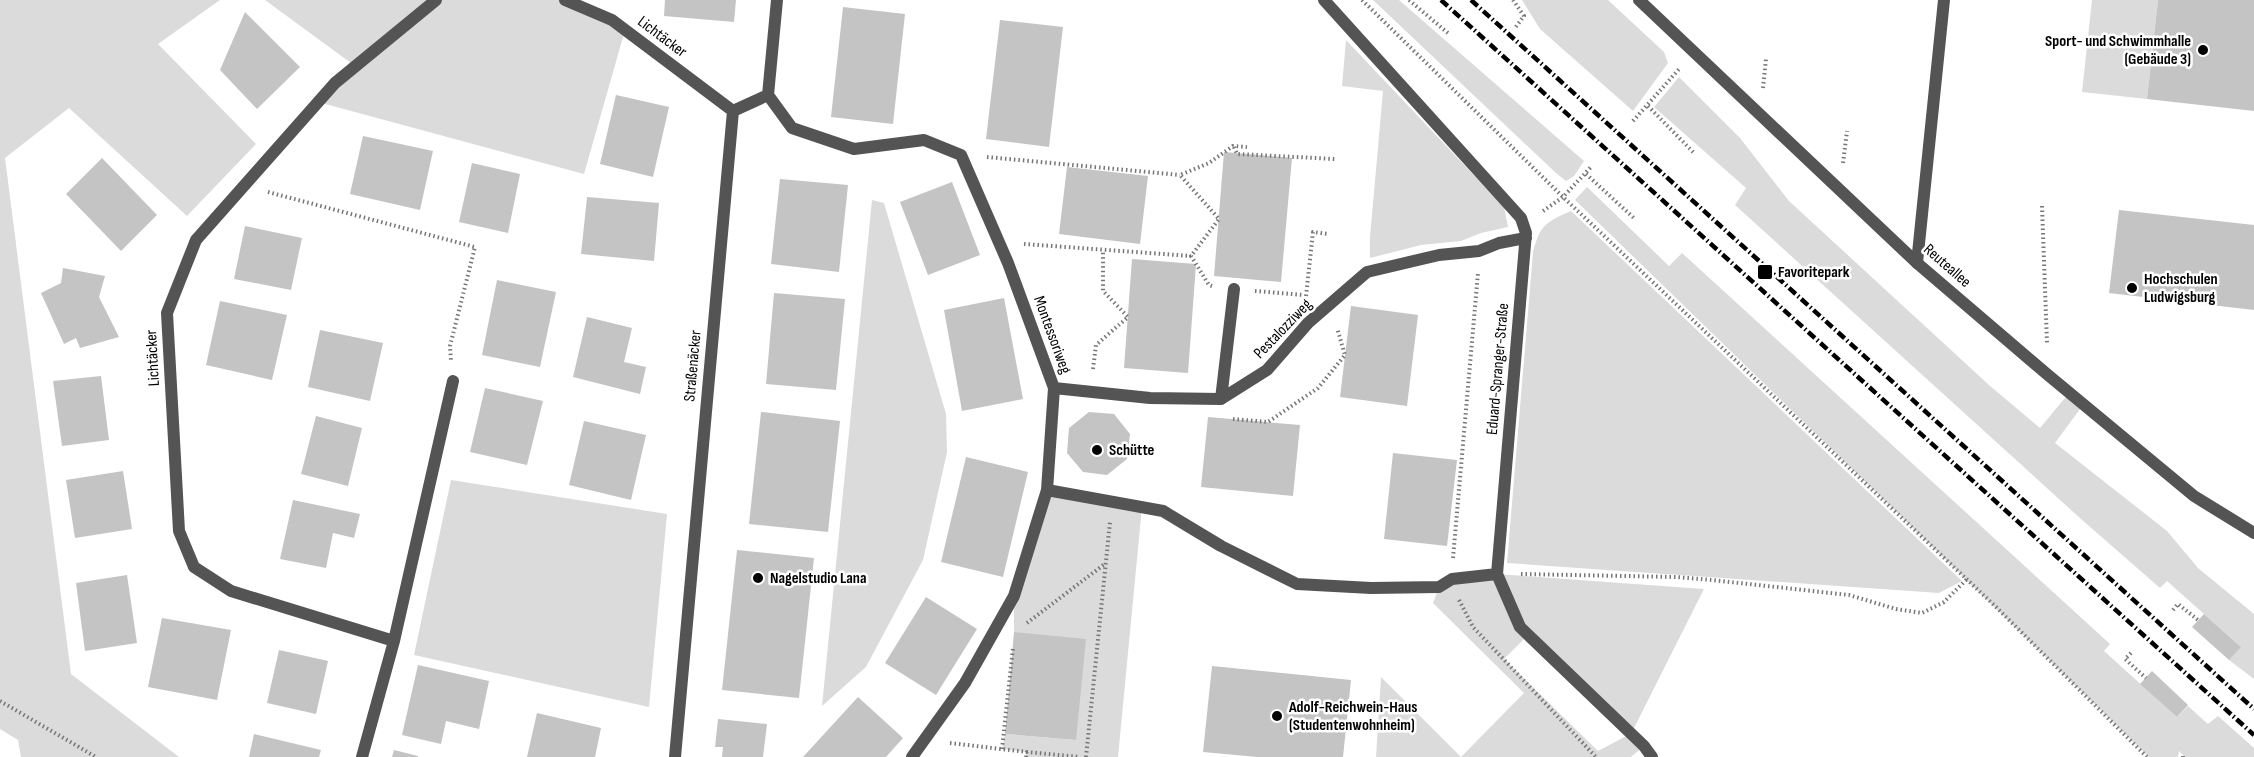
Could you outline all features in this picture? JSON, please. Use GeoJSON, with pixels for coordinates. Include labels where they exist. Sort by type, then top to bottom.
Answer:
{"type":"FeatureCollection","features":[{"type":"Feature","properties":{"kind":"street","name":"Lichtäcker"},"geometry":{"type":"LineString","coordinates":[[394,641],[231,591],[194,567],[179,531],[167,313],[196,240],[335,83],[436,0]]}},
{"type":"Feature","properties":{"kind":"street","name":"Lichtäcker"},"geometry":{"type":"LineString","coordinates":[[566,0],[612,21],[733,111]]}},
{"type":"Feature","properties":{"kind":"street"},"geometry":{"type":"LineString","coordinates":[[777,0],[768,95],[792,128],[854,149],[924,140],[961,155]]}},
{"type":"Feature","properties":{"kind":"street","name":"Eduard-Spranger-Straße"},"geometry":{"type":"LineString","coordinates":[[1324,0],[1521,218],[1526,238],[1497,574],[1520,627],[1644,746],[1652,757]]}},
{"type":"Feature","properties":{"kind":"street","name":"Reuteallee"},"geometry":{"type":"LineString","coordinates":[[1639,0],[1917,263],[2194,496],[2254,533]]}},
{"type":"Feature","properties":{"kind":"street"},"geometry":{"type":"LineString","coordinates":[[1917,263],[1944,0]]}},
{"type":"Feature","properties":{"kind":"street"},"geometry":{"type":"LineString","coordinates":[[733,111],[768,95]]}},
{"type":"Feature","properties":{"kind":"street","name":"Straßenäcker"},"geometry":{"type":"LineString","coordinates":[[675,757],[733,111]]}},
{"type":"Feature","properties":{"kind":"street","name":"Montessoriweg"},"geometry":{"type":"LineString","coordinates":[[912,757],[965,683],[1014,596],[1047,490],[1054,388],[999,242],[961,155]]}},
{"type":"Feature","properties":{"kind":"street","name":"Pestalozziweg"},"geometry":{"type":"LineString","coordinates":[[1221,399],[1267,370],[1308,323],[1367,272],[1439,255],[1479,251],[1499,243],[1526,238]]}},
{"type":"Feature","properties":{"kind":"street"},"geometry":{"type":"LineString","coordinates":[[1054,388],[1150,398],[1221,399],[1234,289]]}},
{"type":"Feature","properties":{"kind":"street"},"geometry":{"type":"LineString","coordinates":[[362,757],[394,641],[453,381]]}},
{"type":"Feature","properties":{"kind":"street"},"geometry":{"type":"LineString","coordinates":[[1047,490],[1163,511],[1221,546],[1296,584],[1371,588],[1439,587],[1452,579],[1497,574]]}},
{"type":"Feature","properties":{"kind":"path"},"geometry":{"type":"LineString","coordinates":[[1362,0],[1563,197],[1967,579],[2147,757]]}},
{"type":"Feature","properties":{"kind":"path"},"geometry":{"type":"LineString","coordinates":[[1409,0],[1449,34]]}},
{"type":"Feature","properties":{"kind":"path"},"geometry":{"type":"LineString","coordinates":[[1513,0],[1524,16],[1515,28]]}},
{"type":"Feature","properties":{"kind":"path"},"geometry":{"type":"LineString","coordinates":[[1633,121],[1694,51]]}},
{"type":"Feature","properties":{"kind":"path"},"geometry":{"type":"LineString","coordinates":[[1648,106],[1694,153]]}},
{"type":"Feature","properties":{"kind":"path"},"geometry":{"type":"LineString","coordinates":[[961,155],[1180,175],[1209,164],[1233,146],[1247,147]]}},
{"type":"Feature","properties":{"kind":"path"},"geometry":{"type":"LineString","coordinates":[[1233,146],[1237,154],[1335,159]]}},
{"type":"Feature","properties":{"kind":"path"},"geometry":{"type":"LineString","coordinates":[[1563,197],[1591,167]]}},
{"type":"Feature","properties":{"kind":"path"},"geometry":{"type":"LineString","coordinates":[[1586,174],[1635,219]]}},
{"type":"Feature","properties":{"kind":"path"},"geometry":{"type":"LineString","coordinates":[[1180,175],[1219,219],[1191,256]]}},
{"type":"Feature","properties":{"kind":"path"},"geometry":{"type":"LineString","coordinates":[[244,185],[475,247],[450,346],[453,381]]}},
{"type":"Feature","properties":{"kind":"path"},"geometry":{"type":"LineString","coordinates":[[2042,206],[2048,375]]}},
{"type":"Feature","properties":{"kind":"path"},"geometry":{"type":"LineString","coordinates":[[1191,256],[1209,285],[1305,296],[1313,232],[1328,234]]}},
{"type":"Feature","properties":{"kind":"path"},"geometry":{"type":"LineString","coordinates":[[999,242],[1191,256]]}},
{"type":"Feature","properties":{"kind":"path"},"geometry":{"type":"LineString","coordinates":[[1091,392],[1096,345],[1128,317],[1103,291],[1103,251]]}},
{"type":"Feature","properties":{"kind":"path"},"geometry":{"type":"LineString","coordinates":[[1221,399],[1225,418],[1268,422],[1318,388],[1345,355],[1330,304]]}},
{"type":"Feature","properties":{"kind":"path"},"geometry":{"type":"LineString","coordinates":[[1086,757],[1112,502]]}},
{"type":"Feature","properties":{"kind":"path"},"geometry":{"type":"LineString","coordinates":[[1023,626],[1106,562]]}},
{"type":"Feature","properties":{"kind":"path"},"geometry":{"type":"LineString","coordinates":[[1497,574],[1676,577],[1712,580],[1849,595],[1896,609],[1922,612],[1944,602],[1967,579]]}},
{"type":"Feature","properties":{"kind":"path"},"geometry":{"type":"LineString","coordinates":[[2173,609],[2178,604],[2198,620]]}},
{"type":"Feature","properties":{"kind":"path"},"geometry":{"type":"LineString","coordinates":[[1002,749],[1013,644]]}},
{"type":"Feature","properties":{"kind":"path"},"geometry":{"type":"LineString","coordinates":[[2131,653],[2125,659],[2146,678]]}},
{"type":"Feature","properties":{"kind":"path"},"geometry":{"type":"LineString","coordinates":[[0,701],[96,757]]}},
{"type":"Feature","properties":{"kind":"path"},"geometry":{"type":"LineString","coordinates":[[925,740],[1002,749],[1026,755],[1080,757]]}},
{"type":"Feature","properties":{"kind":"shaded area"},"geometry":{"type":"Polygon","coordinates":[[[0,0],[220,0],[158,44],[256,144],[187,216],[69,108],[5,158],[71,674],[179,757],[21,757],[18,740],[0,729],[0,0]]]}},
{"type":"Feature","properties":{"kind":"shaded area"},"geometry":{"type":"Polygon","coordinates":[[[265,0],[565,0],[625,30],[584,174],[318,102],[355,66],[265,0]]]}},
{"type":"Feature","properties":{"kind":"shaded area"},"geometry":{"type":"Polygon","coordinates":[[[1373,0],[1399,0],[1584,161],[1574,176],[1566,181],[1556,173],[1373,0]]]}},
{"type":"Feature","properties":{"kind":"shaded area"},"geometry":{"type":"Polygon","coordinates":[[[1522,0],[1608,0],[1664,52],[1668,63],[1633,111],[1540,29],[1522,0]]]}},
{"type":"Feature","properties":{"kind":"shaded area"},"geometry":{"type":"Polygon","coordinates":[[[2092,0],[2158,0],[2147,99],[2082,92],[2092,0]]]}},
{"type":"Feature","properties":{"kind":"shaded area"},"geometry":{"type":"Polygon","coordinates":[[[1346,40],[1504,207],[1508,227],[1481,233],[1461,241],[1421,245],[1370,258],[1383,91],[1342,86],[1346,40]]]}},
{"type":"Feature","properties":{"kind":"shaded area"},"geometry":{"type":"Polygon","coordinates":[[[1679,77],[1740,138],[1789,201],[1989,385],[2040,428],[2069,393],[2083,405],[2055,443],[2167,531],[2198,568],[2254,614],[2254,679],[2229,660],[2240,646],[2167,581],[2160,588],[1735,205],[1746,188],[1654,107],[1679,77]]]}},
{"type":"Feature","properties":{"kind":"shaded area"},"geometry":{"type":"Polygon","coordinates":[[[1587,187],[1669,266],[1682,253],[2110,644],[2104,651],[2177,717],[2188,706],[2208,724],[2218,716],[2254,748],[2254,757],[2185,757],[2179,751],[2178,757],[2149,757],[1575,200],[1587,187]]]}},
{"type":"Feature","properties":{"kind":"shaded area"},"geometry":{"type":"Polygon","coordinates":[[[872,200],[884,203],[946,414],[947,452],[923,560],[866,667],[822,706],[872,200]]]}},
{"type":"Feature","properties":{"kind":"shaded area"},"geometry":{"type":"Polygon","coordinates":[[[1571,211],[1962,581],[1939,593],[1507,563],[1533,252],[1538,236],[1545,226],[1571,211]]]}},
{"type":"Feature","properties":{"kind":"shaded area"},"geometry":{"type":"Polygon","coordinates":[[[451,480],[667,514],[649,707],[414,655],[451,480]]]}},
{"type":"Feature","properties":{"kind":"shaded area"},"geometry":{"type":"Polygon","coordinates":[[[1047,490],[1142,507],[1118,757],[1026,757],[1026,752],[1002,749],[1005,734],[1076,740],[1014,632],[1014,596],[1047,490]]]}},
{"type":"Feature","properties":{"kind":"shaded area"},"geometry":{"type":"Polygon","coordinates":[[[1497,574],[1704,589],[1631,734],[1644,746],[1631,757],[1461,757],[1524,693],[1433,603],[1439,587],[1497,574]],[[1528,635],[1504,659],[1598,751],[1630,734],[1528,635]]]}},
{"type":"Feature","properties":{"kind":"shaded area"},"geometry":{"type":"Polygon","coordinates":[[[1381,677],[1461,757],[1376,757],[1381,677]]]}},
{"type":"Feature","properties":{"kind":"building"},"geometry":{"type":"Polygon","coordinates":[[[665,0],[736,0],[734,22],[664,16],[665,0]]]}},
{"type":"Feature","properties":{"kind":"building","name":"Sport- und Schwimmhalle (Gebäude 3)"},"geometry":{"type":"Polygon","coordinates":[[[2158,0],[2254,0],[2254,111],[2147,99],[2158,0]]]}},
{"type":"Feature","properties":{"kind":"building"},"geometry":{"type":"Polygon","coordinates":[[[843,7],[905,14],[893,124],[831,117],[843,7]]]}},
{"type":"Feature","properties":{"kind":"building"},"geometry":{"type":"Polygon","coordinates":[[[245,12],[300,67],[257,109],[220,70],[245,12]]]}},
{"type":"Feature","properties":{"kind":"building"},"geometry":{"type":"Polygon","coordinates":[[[1000,20],[1063,27],[1049,147],[986,139],[1000,20]]]}},
{"type":"Feature","properties":{"kind":"building"},"geometry":{"type":"Polygon","coordinates":[[[616,95],[669,107],[653,177],[600,164],[616,95]]]}},
{"type":"Feature","properties":{"kind":"building"},"geometry":{"type":"Polygon","coordinates":[[[363,136],[433,151],[420,210],[350,194],[363,136]]]}},
{"type":"Feature","properties":{"kind":"building"},"geometry":{"type":"Polygon","coordinates":[[[1224,152],[1292,158],[1281,282],[1214,276],[1224,152]]]}},
{"type":"Feature","properties":{"kind":"building"},"geometry":{"type":"Polygon","coordinates":[[[102,158],[157,215],[121,251],[66,194],[102,158]]]}},
{"type":"Feature","properties":{"kind":"building"},"geometry":{"type":"Polygon","coordinates":[[[472,163],[520,174],[508,233],[459,222],[472,163]]]}},
{"type":"Feature","properties":{"kind":"building"},"geometry":{"type":"Polygon","coordinates":[[[1067,167],[1148,176],[1140,244],[1059,234],[1067,167]]]}},
{"type":"Feature","properties":{"kind":"building"},"geometry":{"type":"Polygon","coordinates":[[[780,179],[848,185],[839,272],[771,264],[780,179]]]}},
{"type":"Feature","properties":{"kind":"building"},"geometry":{"type":"Polygon","coordinates":[[[952,182],[980,255],[928,275],[900,202],[952,182]]]}},
{"type":"Feature","properties":{"kind":"building"},"geometry":{"type":"Polygon","coordinates":[[[587,197],[659,203],[654,261],[581,254],[587,197]]]}},
{"type":"Feature","properties":{"kind":"building"},"geometry":{"type":"Polygon","coordinates":[[[2119,210],[2254,225],[2254,310],[2109,293],[2119,210]]]}},
{"type":"Feature","properties":{"kind":"building"},"geometry":{"type":"Polygon","coordinates":[[[245,226],[302,238],[291,290],[234,279],[245,226]]]}},
{"type":"Feature","properties":{"kind":"building"},"geometry":{"type":"Polygon","coordinates":[[[1132,259],[1196,264],[1188,373],[1124,368],[1132,259]]]}},
{"type":"Feature","properties":{"kind":"building"},"geometry":{"type":"Polygon","coordinates":[[[63,268],[105,276],[99,297],[119,337],[80,348],[76,338],[64,344],[41,293],[61,283],[63,268]]]}},
{"type":"Feature","properties":{"kind":"building"},"geometry":{"type":"Polygon","coordinates":[[[497,280],[556,292],[540,367],[482,355],[497,280]]]}},
{"type":"Feature","properties":{"kind":"building"},"geometry":{"type":"Polygon","coordinates":[[[774,293],[845,299],[836,390],[766,384],[774,293]]]}},
{"type":"Feature","properties":{"kind":"building"},"geometry":{"type":"Polygon","coordinates":[[[1004,298],[1023,399],[962,411],[944,310],[1004,298]]]}},
{"type":"Feature","properties":{"kind":"building"},"geometry":{"type":"Polygon","coordinates":[[[220,301],[287,315],[272,380],[206,365],[220,301]]]}},
{"type":"Feature","properties":{"kind":"building"},"geometry":{"type":"Polygon","coordinates":[[[1351,306],[1418,315],[1407,406],[1340,397],[1351,306]]]}},
{"type":"Feature","properties":{"kind":"building"},"geometry":{"type":"Polygon","coordinates":[[[587,317],[632,328],[624,362],[646,367],[640,394],[573,377],[587,317]]]}},
{"type":"Feature","properties":{"kind":"building"},"geometry":{"type":"Polygon","coordinates":[[[320,330],[383,343],[370,401],[308,387],[320,330]]]}},
{"type":"Feature","properties":{"kind":"building"},"geometry":{"type":"Polygon","coordinates":[[[101,376],[109,440],[62,446],[53,381],[101,376]]]}},
{"type":"Feature","properties":{"kind":"building"},"geometry":{"type":"Polygon","coordinates":[[[485,388],[543,401],[527,465],[470,452],[485,388]]]}},
{"type":"Feature","properties":{"kind":"building"},"geometry":{"type":"Polygon","coordinates":[[[761,412],[840,421],[828,532],[749,524],[761,412]]]}},
{"type":"Feature","properties":{"kind":"building"},"geometry":{"type":"Polygon","coordinates":[[[1089,412],[1114,414],[1130,434],[1127,459],[1107,475],[1083,472],[1067,453],[1069,428],[1089,412]]]}},
{"type":"Feature","properties":{"kind":"building"},"geometry":{"type":"Polygon","coordinates":[[[316,416],[362,428],[348,486],[301,474],[316,416]]]}},
{"type":"Feature","properties":{"kind":"building"},"geometry":{"type":"Polygon","coordinates":[[[1208,417],[1300,425],[1293,496],[1201,487],[1208,417]]]}},
{"type":"Feature","properties":{"kind":"building"},"geometry":{"type":"Polygon","coordinates":[[[584,421],[646,435],[631,500],[569,485],[584,421]]]}},
{"type":"Feature","properties":{"kind":"building"},"geometry":{"type":"Polygon","coordinates":[[[1393,453],[1457,460],[1447,546],[1384,539],[1393,453]]]}},
{"type":"Feature","properties":{"kind":"building"},"geometry":{"type":"Polygon","coordinates":[[[966,457],[1028,472],[1003,577],[941,562],[966,457]]]}},
{"type":"Feature","properties":{"kind":"building"},"geometry":{"type":"Polygon","coordinates":[[[123,471],[132,529],[75,538],[66,480],[123,471]]]}},
{"type":"Feature","properties":{"kind":"building"},"geometry":{"type":"Polygon","coordinates":[[[293,500],[360,514],[354,538],[333,533],[326,568],[280,559],[293,500]]]}},
{"type":"Feature","properties":{"kind":"building"},"geometry":{"type":"Polygon","coordinates":[[[737,550],[814,558],[799,698],[722,690],[737,550]]]}},
{"type":"Feature","properties":{"kind":"building"},"geometry":{"type":"Polygon","coordinates":[[[127,575],[137,643],[85,651],[76,583],[127,575]]]}},
{"type":"Feature","properties":{"kind":"building"},"geometry":{"type":"Polygon","coordinates":[[[926,597],[977,629],[936,695],[885,663],[926,597]]]}},
{"type":"Feature","properties":{"kind":"building"},"geometry":{"type":"Polygon","coordinates":[[[2204,614],[2241,647],[2229,660],[2192,627],[2204,614]]]}},
{"type":"Feature","properties":{"kind":"building"},"geometry":{"type":"Polygon","coordinates":[[[162,618],[231,630],[217,700],[148,687],[162,618]]]}},
{"type":"Feature","properties":{"kind":"building"},"geometry":{"type":"Polygon","coordinates":[[[1014,632],[1086,639],[1076,740],[1005,734],[1014,632]]]}},
{"type":"Feature","properties":{"kind":"building"},"geometry":{"type":"Polygon","coordinates":[[[279,650],[328,661],[316,714],[267,703],[279,650]]]}},
{"type":"Feature","properties":{"kind":"building"},"geometry":{"type":"Polygon","coordinates":[[[418,665],[489,681],[479,729],[446,721],[441,744],[402,735],[418,665]]]}},
{"type":"Feature","properties":{"kind":"building","name":"Adolf-Reichwein-Haus (Studentenwohnheim)"},"geometry":{"type":"Polygon","coordinates":[[[1212,666],[1351,680],[1343,757],[1257,757],[1203,752],[1212,666]]]}},
{"type":"Feature","properties":{"kind":"building"},"geometry":{"type":"Polygon","coordinates":[[[2152,671],[2188,705],[2177,717],[2140,684],[2152,671]]]}},
{"type":"Feature","properties":{"kind":"building"},"geometry":{"type":"Polygon","coordinates":[[[858,697],[903,738],[886,757],[803,757],[858,697]]]}},
{"type":"Feature","properties":{"kind":"building"},"geometry":{"type":"Polygon","coordinates":[[[537,713],[601,728],[595,757],[527,757],[537,713]]]}},
{"type":"Feature","properties":{"kind":"building"},"geometry":{"type":"Polygon","coordinates":[[[718,719],[767,724],[763,757],[722,757],[723,747],[715,747],[718,719]]]}},
{"type":"Feature","properties":{"kind":"building"},"geometry":{"type":"Polygon","coordinates":[[[254,734],[321,750],[319,757],[249,757],[254,734]]]}},
{"type":"Feature","properties":{"kind":"building"},"geometry":{"type":"Polygon","coordinates":[[[394,750],[418,756],[418,757],[392,757],[394,750]]]}},
{"type":"Feature","properties":{"kind":"railway"},"geometry":{"type":"LineString","coordinates":[[1441,0],[2254,735]]}},
{"type":"Feature","properties":{"kind":"railway"},"geometry":{"type":"LineString","coordinates":[[1471,0],[2254,709]]}},
{"type":"Feature","properties":{"kind":"place","name":"Sport- und Schwimmhalle (Gebäude 3)"},"geometry":{"type":"Point","coordinates":[2203,50]}},
{"type":"Feature","properties":{"kind":"place","name":"Favoritepark"},"geometry":{"type":"Point","coordinates":[1765,272]}},
{"type":"Feature","properties":{"kind":"place","name":"Hochschulen Ludwigsburg"},"geometry":{"type":"Point","coordinates":[2132,288]}},
{"type":"Feature","properties":{"kind":"place","name":"Schütte"},"geometry":{"type":"Point","coordinates":[1097,450]}},
{"type":"Feature","properties":{"kind":"place","name":"Nagelstudio Lana"},"geometry":{"type":"Point","coordinates":[758,578]}},
{"type":"Feature","properties":{"kind":"place","name":"Adolf-Reichwein-Haus (Studentenwohnheim)"},"geometry":{"type":"Point","coordinates":[1277,716]}}]}
